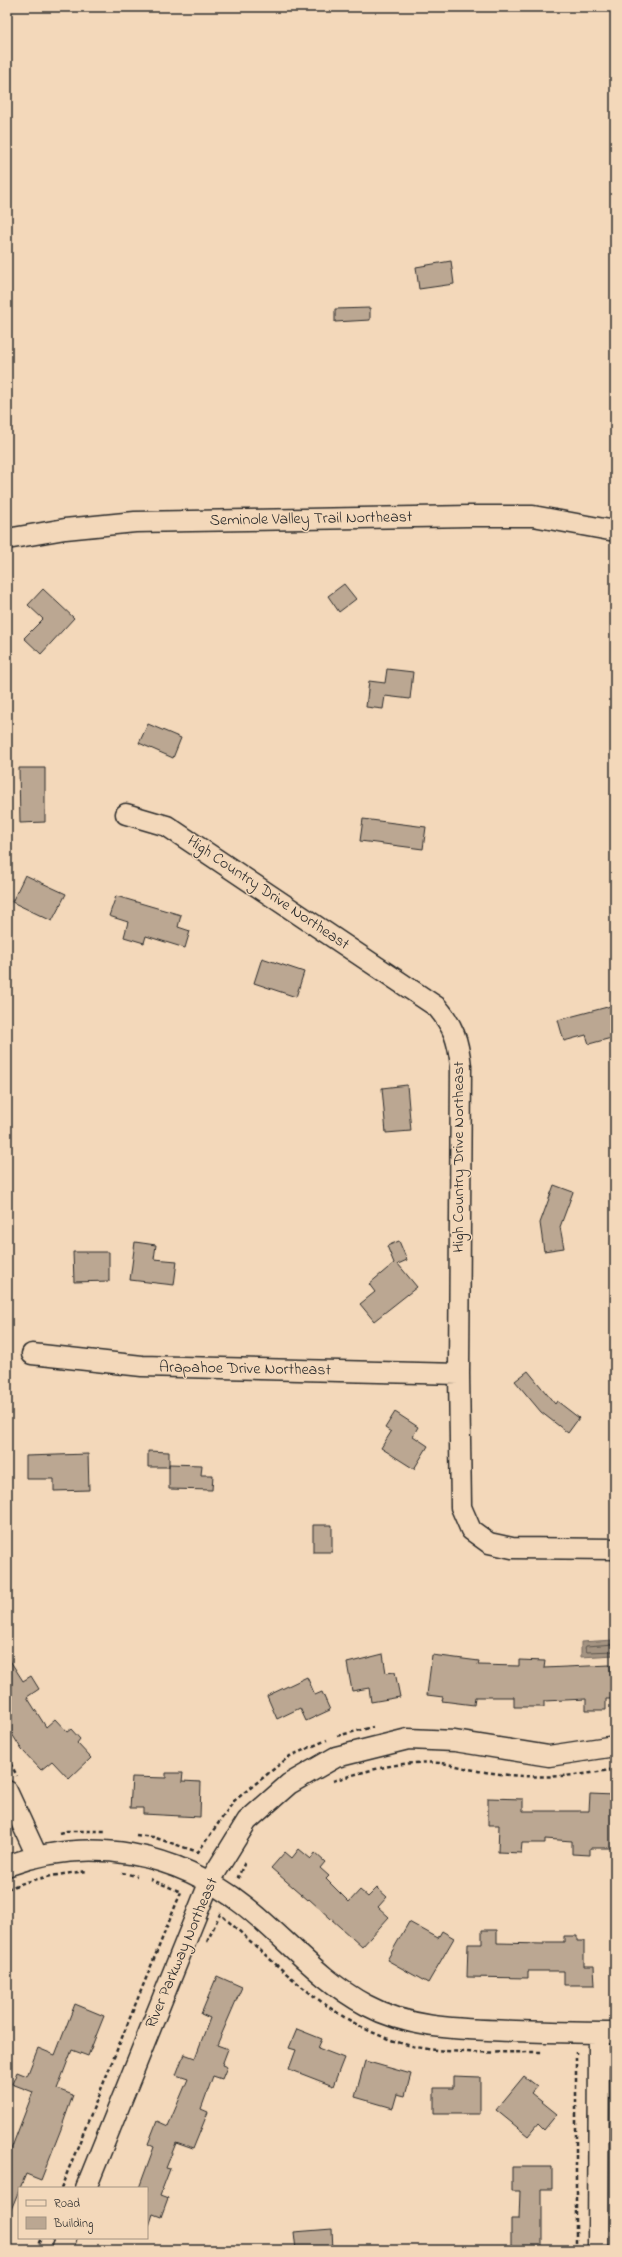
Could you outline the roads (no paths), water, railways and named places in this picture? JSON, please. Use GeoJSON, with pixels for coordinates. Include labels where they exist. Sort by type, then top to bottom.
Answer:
{"type":"FeatureCollection","features":[{"type":"Feature","properties":{"kind":"street","name":"Seminole Valley Trail Northeast"},"geometry":{"type":"LineString","coordinates":[[7,539],[65,529],[135,522],[463,516],[533,516],[615,531]]}},
{"type":"Feature","properties":{"kind":"street","name":"High Country Drive Northeast"},"geometry":{"type":"LineString","coordinates":[[126,814],[167,826],[437,1007],[449,1021],[458,1041],[460,1066],[460,1507],[471,1530],[489,1543],[512,1548],[615,1549]]}},
{"type":"Feature","properties":{"kind":"street","name":"Arapahoe Drive Northeast"},"geometry":{"type":"LineString","coordinates":[[32,1354],[142,1366],[459,1374]]}},
{"type":"Feature","properties":{"kind":"street","name":"River Parkway Northeast"},"geometry":{"type":"LineString","coordinates":[[86,2187],[210,1881],[247,1822],[289,1784],[336,1757],[408,1739],[455,1741],[549,1756],[615,1746]]}},
{"type":"Feature","properties":{"kind":"street"},"geometry":{"type":"LineString","coordinates":[[7,1792],[37,1856]]}},
{"type":"Feature","properties":{"kind":"street"},"geometry":{"type":"LineString","coordinates":[[7,1866],[37,1856],[76,1850],[114,1850],[162,1861],[210,1881],[245,1906],[330,1982],[366,2005],[405,2021],[448,2029],[607,2033],[598,2250]]}},
{"type":"Feature","properties":{"kind":"street"},"geometry":{"type":"LineString","coordinates":[[61,2250],[66,2239]]}},
{"type":"Feature","properties":{"kind":"water"},"geometry":{"type":"Polygon","coordinates":[[[614,1640],[615,1655],[581,1657],[581,1642],[614,1640]]]}}]}
